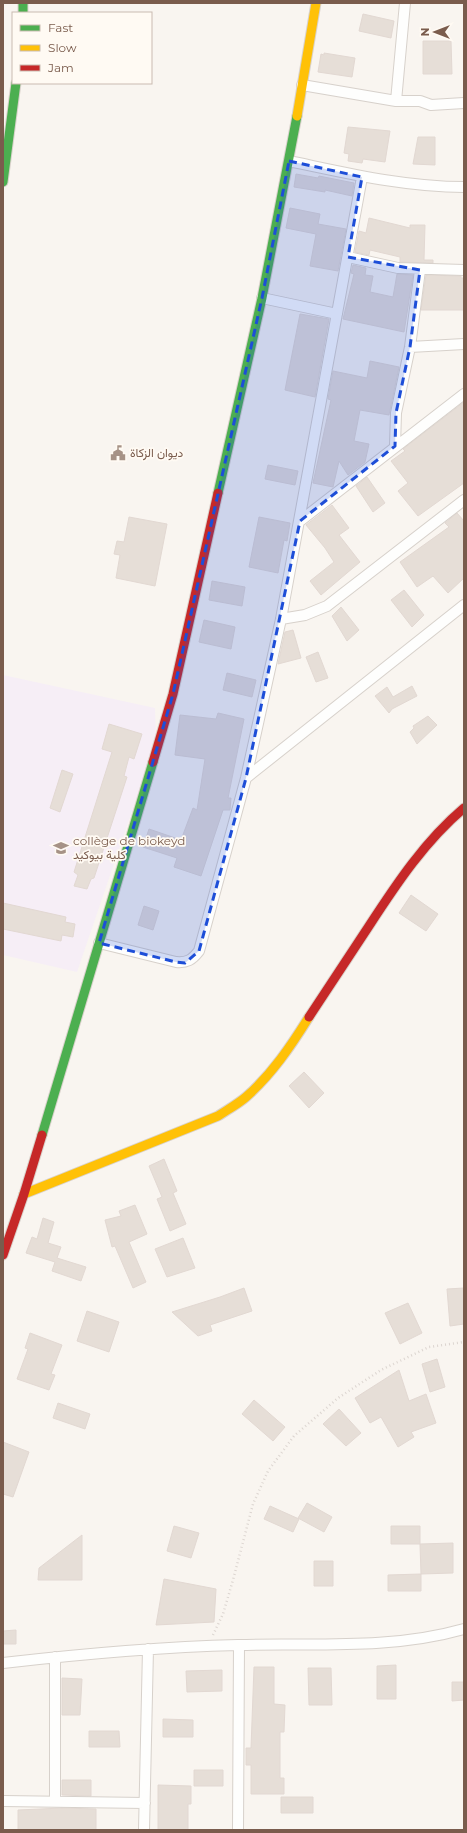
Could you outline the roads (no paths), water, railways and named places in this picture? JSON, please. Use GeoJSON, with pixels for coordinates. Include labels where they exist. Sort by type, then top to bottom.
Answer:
{"type":"FeatureCollection","features":[{"type":"Feature","properties":{"kind":"street"},"geometry":{"type":"LineString","coordinates":[[3,1255],[24,1194],[173,694],[262,298],[289,161],[316,3]]}},
{"type":"Feature","properties":{"kind":"street"},"geometry":{"type":"LineString","coordinates":[[396,101],[405,3]]}},
{"type":"Feature","properties":{"kind":"street"},"geometry":{"type":"LineString","coordinates":[[3,182],[16,84]]}},
{"type":"Feature","properties":{"kind":"street"},"geometry":{"type":"LineString","coordinates":[[302,85],[396,101],[420,101],[431,105],[464,103]]}},
{"type":"Feature","properties":{"kind":"street"},"geometry":{"type":"LineString","coordinates":[[289,161],[362,177],[416,185],[463,185]]}},
{"type":"Feature","properties":{"kind":"street"},"geometry":{"type":"LineString","coordinates":[[99,943],[185,963],[193,959],[199,951],[246,778],[280,619],[300,521],[362,177]]}},
{"type":"Feature","properties":{"kind":"street"},"geometry":{"type":"LineString","coordinates":[[348,256],[398,268],[420,270],[464,270]]}},
{"type":"Feature","properties":{"kind":"street"},"geometry":{"type":"LineString","coordinates":[[395,446],[396,413],[410,347],[420,270]]}},
{"type":"Feature","properties":{"kind":"street"},"geometry":{"type":"LineString","coordinates":[[262,298],[337,314]]}},
{"type":"Feature","properties":{"kind":"street"},"geometry":{"type":"LineString","coordinates":[[410,347],[464,344]]}},
{"type":"Feature","properties":{"kind":"street"},"geometry":{"type":"LineString","coordinates":[[300,521],[464,394]]}},
{"type":"Feature","properties":{"kind":"street"},"geometry":{"type":"LineString","coordinates":[[280,619],[305,615],[327,606],[464,500]]}},
{"type":"Feature","properties":{"kind":"street"},"geometry":{"type":"LineString","coordinates":[[246,778],[464,605]]}},
{"type":"Feature","properties":{"kind":"street"},"geometry":{"type":"LineString","coordinates":[[24,1194],[218,1116],[245,1098],[268,1076],[288,1050],[393,889],[416,857],[446,823],[464,808]]}},
{"type":"Feature","properties":{"kind":"street"},"geometry":{"type":"LineString","coordinates":[[3,1663],[148,1649],[239,1645],[360,1644],[401,1642],[442,1635],[464,1628]]}},
{"type":"Feature","properties":{"kind":"street"},"geometry":{"type":"LineString","coordinates":[[238,1830],[239,1645]]}},
{"type":"Feature","properties":{"kind":"street"},"geometry":{"type":"LineString","coordinates":[[144,1830],[148,1649]]}},
{"type":"Feature","properties":{"kind":"street"},"geometry":{"type":"LineString","coordinates":[[55,1657],[56,1802]]}},
{"type":"Feature","properties":{"kind":"street"},"geometry":{"type":"LineString","coordinates":[[3,1801],[145,1803]]}},
{"type":"Feature","properties":{"kind":"place","name":"ديوان الزكاة"},"geometry":{"type":"Point","coordinates":[118,453]}},
{"type":"Feature","properties":{"kind":"place","name":"collège de biokeyd كلية بيوكيد"},"geometry":{"type":"Point","coordinates":[61,848]}}]}
